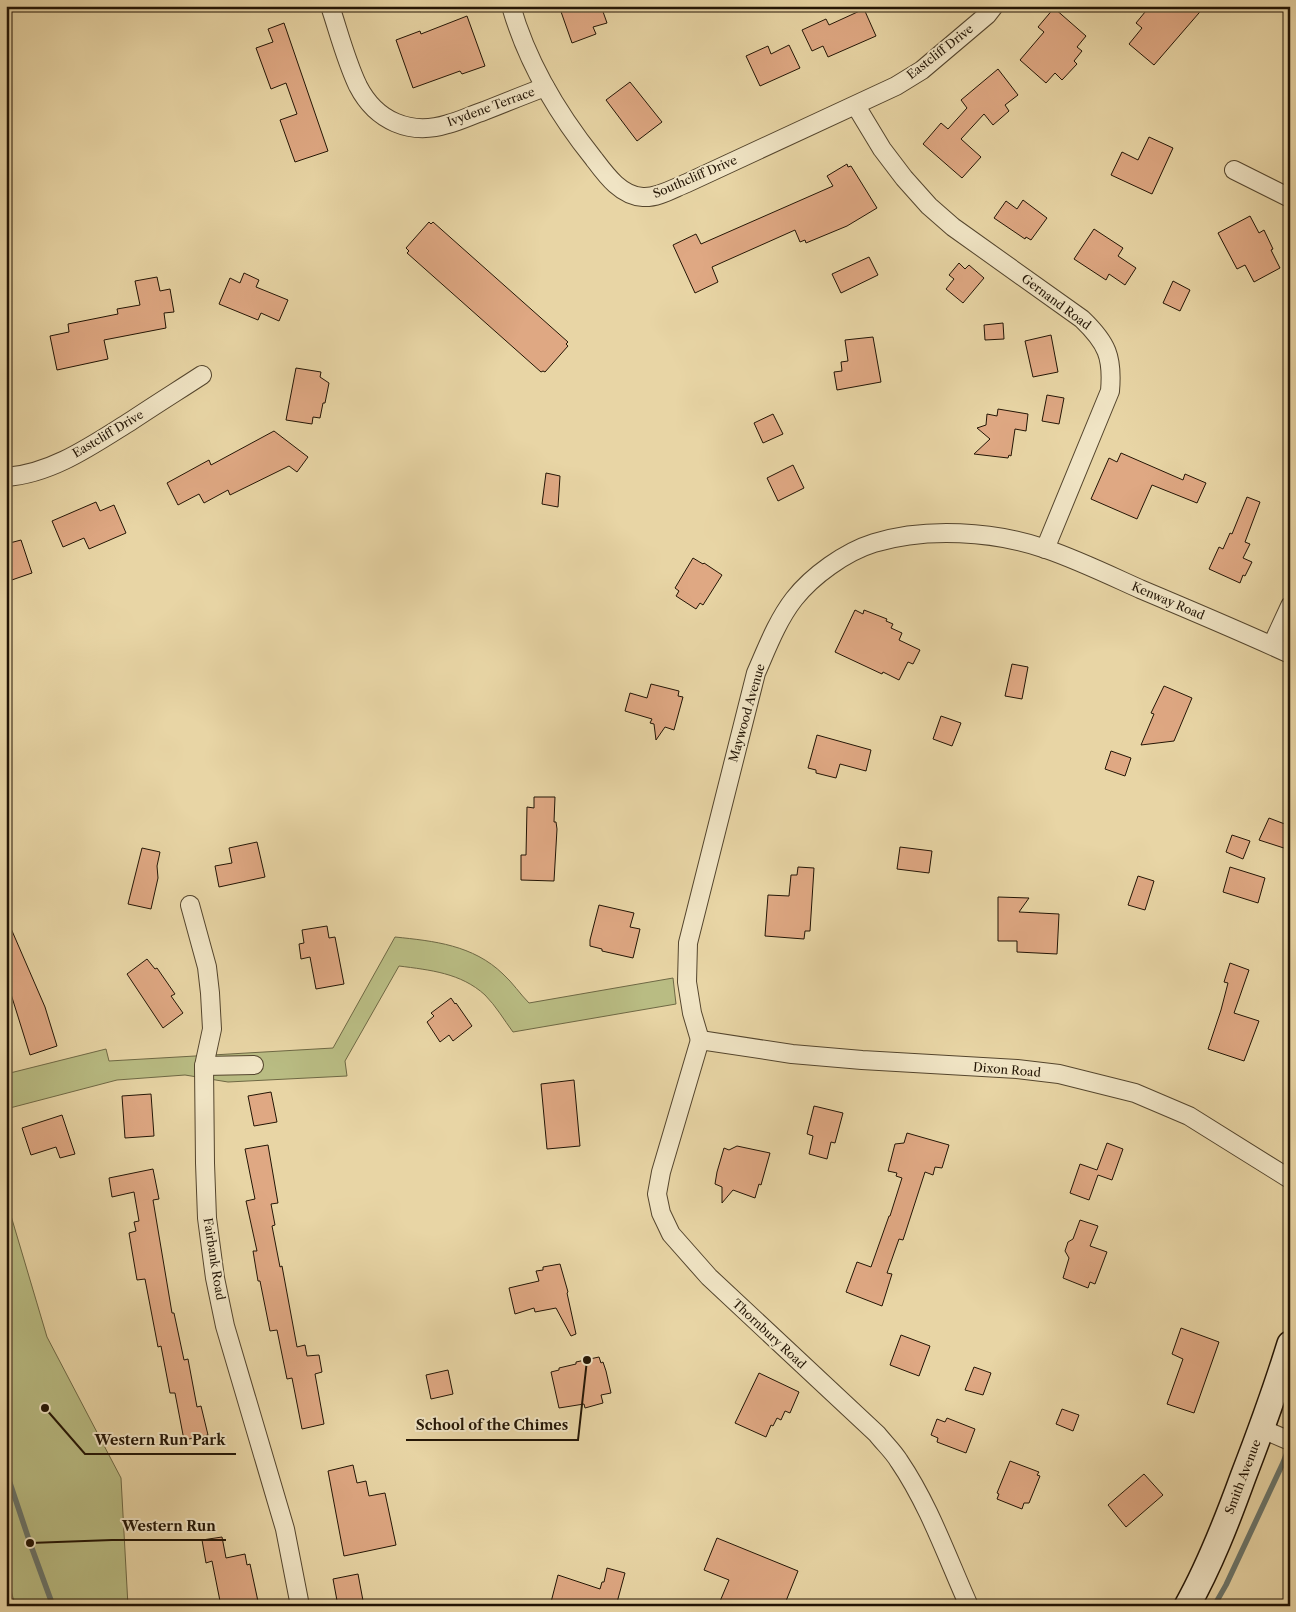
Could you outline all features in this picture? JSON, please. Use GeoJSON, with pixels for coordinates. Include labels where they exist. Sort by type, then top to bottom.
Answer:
{"type":"FeatureCollection","features":[{"type":"Feature","properties":{"kind":"main road","name":"Smith Avenue"},"geometry":{"type":"LineString","coordinates":[[1186,1606],[1214,1551],[1262,1429],[1290,1344]]}},
{"type":"Feature","properties":{"kind":"street","name":"Ivydene Terrace"},"geometry":{"type":"LineString","coordinates":[[330,6],[358,86],[370,105],[382,117],[396,124],[411,128],[429,128],[448,124],[545,87]]}},
{"type":"Feature","properties":{"kind":"street","name":"Southcliff Drive"},"geometry":{"type":"LineString","coordinates":[[511,6],[517,28],[545,87],[571,130],[603,170],[618,186],[630,194],[644,197],[662,193],[856,106]]}},
{"type":"Feature","properties":{"kind":"street","name":"Eastcliff Drive"},"geometry":{"type":"LineString","coordinates":[[856,106],[896,86],[922,70],[987,15],[994,6]]}},
{"type":"Feature","properties":{"kind":"street","name":"Gernand Road"},"geometry":{"type":"LineString","coordinates":[[856,106],[882,149],[929,206],[953,227],[1082,319],[1096,332],[1107,350],[1112,371],[1110,391],[1045,548]]}},
{"type":"Feature","properties":{"kind":"street"},"geometry":{"type":"LineString","coordinates":[[1234,170],[1290,198]]}},
{"type":"Feature","properties":{"kind":"street","name":"Eastcliff Drive"},"geometry":{"type":"LineString","coordinates":[[6,477],[39,470],[67,458],[96,442],[202,375]]}},
{"type":"Feature","properties":{"kind":"street","name":"Maywood Avenue"},"geometry":{"type":"LineString","coordinates":[[700,1040],[692,1013],[687,982],[688,943],[756,673],[773,632],[794,599],[819,575],[844,556],[873,543],[904,536],[944,533],[991,536],[1045,548]]}},
{"type":"Feature","properties":{"kind":"street","name":"Kenway Road"},"geometry":{"type":"LineString","coordinates":[[1045,548],[1290,654]]}},
{"type":"Feature","properties":{"kind":"street"},"geometry":{"type":"LineString","coordinates":[[1272,646],[1290,606]]}},
{"type":"Feature","properties":{"kind":"street","name":"Fairbank Road"},"geometry":{"type":"LineString","coordinates":[[190,905],[207,967],[210,992],[212,1028],[204,1066],[206,1218],[215,1278],[225,1326],[285,1529],[300,1606]]}},
{"type":"Feature","properties":{"kind":"street","name":"Dixon Road"},"geometry":{"type":"LineString","coordinates":[[700,1040],[792,1054],[1017,1069],[1059,1074],[1135,1093],[1189,1116],[1290,1179]]}},
{"type":"Feature","properties":{"kind":"street","name":"Thornbury Road"},"geometry":{"type":"LineString","coordinates":[[700,1040],[661,1172],[657,1194],[661,1213],[671,1234],[709,1277],[877,1434],[898,1459],[913,1483],[969,1606]]}},
{"type":"Feature","properties":{"kind":"street"},"geometry":{"type":"LineString","coordinates":[[204,1066],[254,1065]]}},
{"type":"Feature","properties":{"kind":"street"},"geometry":{"type":"LineString","coordinates":[[1262,1429],[1290,1441]]}},
{"type":"Feature","properties":{"kind":"green space"},"geometry":{"type":"Polygon","coordinates":[[[395,937],[424,940],[452,946],[479,957],[503,974],[529,1003],[673,978],[676,1004],[513,1032],[485,995],[466,982],[445,974],[399,966],[345,1061],[347,1076],[228,1082],[185,1075],[117,1080],[6,1109],[6,1074],[106,1049],[109,1061],[333,1048],[395,937]]]}},
{"type":"Feature","properties":{"kind":"green space"},"geometry":{"type":"Polygon","coordinates":[[[6,1199],[47,1337],[121,1478],[128,1606],[15,1606],[6,1570],[6,1199]]]}},
{"type":"Feature","properties":{"kind":"building"},"geometry":{"type":"Polygon","coordinates":[[[559,6],[601,6],[607,23],[593,27],[596,34],[572,43],[559,6]]]}},
{"type":"Feature","properties":{"kind":"building"},"geometry":{"type":"Polygon","coordinates":[[[1150,6],[1205,6],[1154,65],[1129,44],[1142,28],[1136,23],[1150,6]]]}},
{"type":"Feature","properties":{"kind":"building"},"geometry":{"type":"Polygon","coordinates":[[[1054,8],[1086,36],[1077,47],[1082,51],[1074,61],[1077,64],[1062,80],[1055,73],[1046,83],[1020,60],[1044,32],[1038,27],[1054,8]]]}},
{"type":"Feature","properties":{"kind":"building"},"geometry":{"type":"Polygon","coordinates":[[[864,9],[876,36],[828,57],[823,46],[812,51],[802,30],[826,19],[829,25],[864,9]]]}},
{"type":"Feature","properties":{"kind":"building"},"geometry":{"type":"Polygon","coordinates":[[[467,16],[485,66],[462,74],[460,71],[413,88],[396,40],[420,31],[421,34],[467,16]]]}},
{"type":"Feature","properties":{"kind":"building"},"geometry":{"type":"Polygon","coordinates":[[[284,23],[328,151],[295,162],[280,120],[297,114],[286,83],[271,89],[256,48],[273,42],[268,29],[284,23]]]}},
{"type":"Feature","properties":{"kind":"building"},"geometry":{"type":"Polygon","coordinates":[[[789,45],[800,68],[760,86],[746,56],[768,46],[771,54],[789,45]]]}},
{"type":"Feature","properties":{"kind":"building"},"geometry":{"type":"Polygon","coordinates":[[[998,69],[1018,95],[1005,105],[1009,111],[993,125],[984,114],[961,139],[981,157],[962,178],[923,144],[941,123],[948,129],[967,108],[961,100],[998,69]]]}},
{"type":"Feature","properties":{"kind":"building"},"geometry":{"type":"Polygon","coordinates":[[[630,82],[662,122],[637,141],[606,100],[630,82]]]}},
{"type":"Feature","properties":{"kind":"building"},"geometry":{"type":"Polygon","coordinates":[[[1149,137],[1173,148],[1152,194],[1111,175],[1122,152],[1138,160],[1149,137]]]}},
{"type":"Feature","properties":{"kind":"building"},"geometry":{"type":"Polygon","coordinates":[[[847,164],[848,167],[851,166],[877,208],[847,226],[806,243],[805,240],[800,242],[795,230],[712,267],[718,282],[695,293],[673,245],[696,234],[701,244],[833,186],[827,176],[847,164]]]}},
{"type":"Feature","properties":{"kind":"building"},"geometry":{"type":"Polygon","coordinates":[[[1023,200],[1047,218],[1031,240],[1026,237],[1025,239],[994,218],[1006,201],[1017,209],[1023,200]]]}},
{"type":"Feature","properties":{"kind":"building"},"geometry":{"type":"Polygon","coordinates":[[[1250,216],[1259,233],[1264,230],[1280,268],[1254,282],[1245,265],[1237,269],[1218,233],[1250,216]]]}},
{"type":"Feature","properties":{"kind":"building"},"geometry":{"type":"Polygon","coordinates":[[[429,222],[431,224],[433,222],[568,342],[566,344],[568,346],[545,372],[541,372],[407,253],[409,251],[406,248],[429,222]]]}},
{"type":"Feature","properties":{"kind":"building"},"geometry":{"type":"Polygon","coordinates":[[[1094,229],[1123,248],[1118,256],[1136,268],[1125,285],[1109,274],[1106,280],[1074,259],[1094,229]]]}},
{"type":"Feature","properties":{"kind":"building"},"geometry":{"type":"Polygon","coordinates":[[[869,257],[878,275],[841,293],[832,274],[869,257]]]}},
{"type":"Feature","properties":{"kind":"building"},"geometry":{"type":"Polygon","coordinates":[[[959,263],[965,269],[969,265],[984,278],[963,303],[946,289],[954,279],[949,275],[959,263]]]}},
{"type":"Feature","properties":{"kind":"building"},"geometry":{"type":"Polygon","coordinates":[[[244,273],[259,280],[256,287],[288,300],[279,321],[261,313],[258,320],[219,304],[230,278],[240,283],[244,273]]]}},
{"type":"Feature","properties":{"kind":"building"},"geometry":{"type":"Polygon","coordinates":[[[157,277],[160,291],[170,289],[174,312],[164,313],[166,328],[104,340],[108,359],[57,370],[50,336],[69,332],[68,324],[118,314],[117,309],[140,305],[135,281],[157,277]]]}},
{"type":"Feature","properties":{"kind":"building"},"geometry":{"type":"Polygon","coordinates":[[[1173,281],[1190,290],[1180,311],[1163,303],[1173,281]]]}},
{"type":"Feature","properties":{"kind":"building"},"geometry":{"type":"Polygon","coordinates":[[[1003,323],[1004,339],[985,340],[984,325],[1003,323]]]}},
{"type":"Feature","properties":{"kind":"building"},"geometry":{"type":"Polygon","coordinates":[[[1051,335],[1058,372],[1033,377],[1025,341],[1051,335]]]}},
{"type":"Feature","properties":{"kind":"building"},"geometry":{"type":"Polygon","coordinates":[[[873,337],[881,382],[837,390],[834,372],[842,371],[841,362],[848,361],[845,340],[873,337]]]}},
{"type":"Feature","properties":{"kind":"building"},"geometry":{"type":"Polygon","coordinates":[[[296,368],[321,372],[320,377],[329,383],[320,418],[313,417],[312,424],[286,420],[296,368]]]}},
{"type":"Feature","properties":{"kind":"building"},"geometry":{"type":"Polygon","coordinates":[[[1047,395],[1064,398],[1059,424],[1042,421],[1047,395]]]}},
{"type":"Feature","properties":{"kind":"building"},"geometry":{"type":"Polygon","coordinates":[[[998,409],[1028,414],[1026,431],[1015,429],[1011,456],[1009,455],[1008,458],[974,454],[990,439],[977,428],[986,425],[987,414],[997,416],[998,409]]]}},
{"type":"Feature","properties":{"kind":"building"},"geometry":{"type":"Polygon","coordinates":[[[773,414],[783,434],[763,443],[754,423],[773,414]]]}},
{"type":"Feature","properties":{"kind":"building"},"geometry":{"type":"Polygon","coordinates":[[[274,431],[308,457],[297,472],[289,466],[230,495],[228,490],[204,503],[199,494],[178,505],[167,483],[209,460],[211,465],[274,431]]]}},
{"type":"Feature","properties":{"kind":"building"},"geometry":{"type":"Polygon","coordinates":[[[1121,453],[1183,480],[1185,474],[1206,483],[1197,503],[1152,485],[1137,519],[1091,499],[1109,458],[1117,462],[1121,453]]]}},
{"type":"Feature","properties":{"kind":"building"},"geometry":{"type":"Polygon","coordinates":[[[793,465],[804,488],[778,501],[767,478],[793,465]]]}},
{"type":"Feature","properties":{"kind":"building"},"geometry":{"type":"Polygon","coordinates":[[[546,473],[560,476],[558,507],[542,504],[546,473]]]}},
{"type":"Feature","properties":{"kind":"building"},"geometry":{"type":"Polygon","coordinates":[[[1247,497],[1260,502],[1245,542],[1250,544],[1243,558],[1252,562],[1240,583],[1209,569],[1219,547],[1223,549],[1230,533],[1232,534],[1247,497]]]}},
{"type":"Feature","properties":{"kind":"building"},"geometry":{"type":"Polygon","coordinates":[[[96,502],[100,511],[114,505],[126,533],[89,549],[84,538],[63,547],[52,521],[96,502]]]}},
{"type":"Feature","properties":{"kind":"building"},"geometry":{"type":"Polygon","coordinates":[[[21,540],[32,573],[6,582],[6,544],[21,540]]]}},
{"type":"Feature","properties":{"kind":"building"},"geometry":{"type":"Polygon","coordinates":[[[693,558],[722,575],[703,605],[700,603],[696,609],[676,596],[679,591],[675,588],[693,558]]]}},
{"type":"Feature","properties":{"kind":"building"},"geometry":{"type":"Polygon","coordinates":[[[855,610],[863,614],[864,610],[887,619],[886,621],[893,624],[891,628],[902,633],[899,640],[920,650],[913,664],[908,662],[899,680],[835,652],[855,610]]]}},
{"type":"Feature","properties":{"kind":"building"},"geometry":{"type":"Polygon","coordinates":[[[1012,664],[1028,667],[1022,699],[1005,696],[1012,664]]]}},
{"type":"Feature","properties":{"kind":"building"},"geometry":{"type":"Polygon","coordinates":[[[651,684],[679,691],[678,696],[683,697],[674,730],[665,727],[656,740],[654,724],[650,723],[652,719],[625,711],[630,693],[647,698],[651,684]]]}},
{"type":"Feature","properties":{"kind":"building"},"geometry":{"type":"Polygon","coordinates":[[[1164,686],[1192,698],[1174,741],[1141,745],[1154,714],[1151,713],[1164,686]]]}},
{"type":"Feature","properties":{"kind":"building"},"geometry":{"type":"Polygon","coordinates":[[[941,716],[961,723],[952,746],[933,739],[941,716]]]}},
{"type":"Feature","properties":{"kind":"building"},"geometry":{"type":"Polygon","coordinates":[[[817,735],[871,750],[866,771],[840,764],[836,778],[816,773],[816,770],[808,768],[817,735]]]}},
{"type":"Feature","properties":{"kind":"building"},"geometry":{"type":"Polygon","coordinates":[[[1111,751],[1131,758],[1125,776],[1105,769],[1111,751]]]}},
{"type":"Feature","properties":{"kind":"building"},"geometry":{"type":"Polygon","coordinates":[[[534,797],[555,797],[554,822],[556,822],[557,829],[554,881],[521,880],[521,855],[526,855],[527,807],[534,808],[534,797]]]}},
{"type":"Feature","properties":{"kind":"building"},"geometry":{"type":"Polygon","coordinates":[[[1269,818],[1290,826],[1290,850],[1259,840],[1269,818]]]}},
{"type":"Feature","properties":{"kind":"building"},"geometry":{"type":"Polygon","coordinates":[[[1232,835],[1250,841],[1243,859],[1226,852],[1232,835]]]}},
{"type":"Feature","properties":{"kind":"building"},"geometry":{"type":"Polygon","coordinates":[[[257,842],[265,877],[219,887],[215,866],[232,863],[229,848],[257,842]]]}},
{"type":"Feature","properties":{"kind":"building"},"geometry":{"type":"Polygon","coordinates":[[[900,847],[932,851],[929,873],[897,869],[900,847]]]}},
{"type":"Feature","properties":{"kind":"building"},"geometry":{"type":"Polygon","coordinates":[[[142,848],[160,852],[157,866],[158,878],[151,909],[128,904],[142,848]]]}},
{"type":"Feature","properties":{"kind":"building"},"geometry":{"type":"Polygon","coordinates":[[[798,867],[814,868],[810,931],[805,931],[804,939],[765,936],[768,895],[789,896],[791,875],[797,875],[798,867]]]}},
{"type":"Feature","properties":{"kind":"building"},"geometry":{"type":"Polygon","coordinates":[[[1230,867],[1265,878],[1258,903],[1223,892],[1230,867]]]}},
{"type":"Feature","properties":{"kind":"building"},"geometry":{"type":"Polygon","coordinates":[[[1138,876],[1154,881],[1145,910],[1128,905],[1138,876]]]}},
{"type":"Feature","properties":{"kind":"building"},"geometry":{"type":"Polygon","coordinates":[[[998,897],[1029,898],[1019,912],[1059,914],[1057,954],[1017,952],[1017,941],[998,941],[998,897]]]}},
{"type":"Feature","properties":{"kind":"building"},"geometry":{"type":"Polygon","coordinates":[[[599,905],[634,913],[630,927],[640,929],[633,958],[602,951],[602,949],[590,946],[599,905]]]}},
{"type":"Feature","properties":{"kind":"building"},"geometry":{"type":"Polygon","coordinates":[[[6,917],[45,1007],[57,1046],[30,1055],[10,991],[6,992],[6,917]]]}},
{"type":"Feature","properties":{"kind":"building"},"geometry":{"type":"Polygon","coordinates":[[[327,926],[329,938],[335,937],[344,984],[316,989],[310,957],[301,959],[299,944],[304,943],[302,930],[327,926]]]}},
{"type":"Feature","properties":{"kind":"building"},"geometry":{"type":"Polygon","coordinates":[[[147,959],[155,969],[157,968],[175,994],[171,996],[183,1013],[163,1028],[127,974],[147,959]]]}},
{"type":"Feature","properties":{"kind":"building"},"geometry":{"type":"Polygon","coordinates":[[[1230,963],[1249,970],[1234,1013],[1259,1021],[1244,1061],[1208,1049],[1228,983],[1224,982],[1230,963]]]}},
{"type":"Feature","properties":{"kind":"building"},"geometry":{"type":"Polygon","coordinates":[[[451,998],[472,1026],[453,1041],[449,1035],[440,1042],[427,1022],[434,1016],[431,1013],[451,998]]]}},
{"type":"Feature","properties":{"kind":"building"},"geometry":{"type":"Polygon","coordinates":[[[574,1080],[580,1146],[547,1149],[541,1084],[574,1080]]]}},
{"type":"Feature","properties":{"kind":"building"},"geometry":{"type":"Polygon","coordinates":[[[271,1092],[277,1122],[254,1126],[248,1096],[271,1092]]]}},
{"type":"Feature","properties":{"kind":"building"},"geometry":{"type":"Polygon","coordinates":[[[151,1094],[154,1136],[125,1138],[122,1096],[151,1094]]]}},
{"type":"Feature","properties":{"kind":"building"},"geometry":{"type":"Polygon","coordinates":[[[814,1106],[843,1113],[835,1143],[831,1142],[827,1159],[809,1154],[813,1136],[807,1134],[814,1106]]]}},
{"type":"Feature","properties":{"kind":"building"},"geometry":{"type":"Polygon","coordinates":[[[62,1115],[75,1154],[60,1158],[56,1147],[31,1155],[22,1128],[62,1115]]]}},
{"type":"Feature","properties":{"kind":"building"},"geometry":{"type":"Polygon","coordinates":[[[907,1133],[949,1145],[942,1168],[935,1167],[933,1175],[925,1172],[903,1240],[899,1239],[887,1273],[892,1274],[882,1306],[846,1292],[857,1262],[871,1267],[902,1178],[896,1176],[897,1173],[888,1171],[895,1144],[904,1143],[907,1133]]]}},
{"type":"Feature","properties":{"kind":"building"},"geometry":{"type":"Polygon","coordinates":[[[1107,1143],[1123,1149],[1112,1180],[1098,1175],[1089,1200],[1070,1193],[1080,1164],[1097,1170],[1107,1143]]]}},
{"type":"Feature","properties":{"kind":"building"},"geometry":{"type":"Polygon","coordinates":[[[268,1145],[278,1203],[271,1204],[275,1225],[272,1226],[280,1267],[282,1266],[297,1347],[305,1345],[307,1356],[319,1355],[322,1372],[315,1374],[324,1424],[302,1429],[292,1378],[287,1379],[277,1330],[270,1331],[260,1281],[258,1281],[253,1251],[257,1251],[246,1201],[255,1199],[245,1149],[268,1145]]]}},
{"type":"Feature","properties":{"kind":"building"},"geometry":{"type":"Polygon","coordinates":[[[737,1146],[770,1153],[761,1185],[759,1184],[755,1198],[733,1190],[722,1203],[722,1187],[715,1184],[717,1172],[724,1148],[729,1150],[737,1146]]]}},
{"type":"Feature","properties":{"kind":"building"},"geometry":{"type":"Polygon","coordinates":[[[153,1169],[159,1199],[153,1200],[172,1313],[174,1313],[184,1360],[188,1359],[197,1407],[201,1406],[208,1435],[184,1440],[175,1393],[170,1393],[161,1346],[158,1347],[145,1279],[137,1280],[129,1233],[136,1231],[134,1222],[139,1221],[134,1192],[112,1197],[109,1178],[153,1169]]]}},
{"type":"Feature","properties":{"kind":"building"},"geometry":{"type":"Polygon","coordinates":[[[1080,1220],[1098,1226],[1090,1246],[1107,1252],[1095,1284],[1090,1282],[1088,1288],[1063,1278],[1069,1258],[1065,1251],[1068,1242],[1073,1239],[1080,1220]]]}},
{"type":"Feature","properties":{"kind":"building"},"geometry":{"type":"Polygon","coordinates":[[[560,1264],[568,1292],[576,1334],[571,1336],[556,1308],[535,1312],[534,1308],[515,1314],[509,1288],[539,1281],[536,1271],[543,1270],[543,1267],[560,1264]]]}},
{"type":"Feature","properties":{"kind":"building"},"geometry":{"type":"Polygon","coordinates":[[[1181,1328],[1219,1342],[1194,1413],[1167,1404],[1183,1359],[1172,1354],[1181,1328]]]}},
{"type":"Feature","properties":{"kind":"building"},"geometry":{"type":"Polygon","coordinates":[[[901,1335],[930,1346],[919,1376],[890,1365],[901,1335]]]}},
{"type":"Feature","properties":{"kind":"building"},"geometry":{"type":"Polygon","coordinates":[[[599,1357],[606,1371],[611,1393],[601,1395],[603,1403],[585,1408],[584,1404],[559,1408],[551,1372],[576,1364],[576,1362],[599,1357]]]}},
{"type":"Feature","properties":{"kind":"building"},"geometry":{"type":"Polygon","coordinates":[[[974,1367],[991,1373],[983,1395],[965,1390],[974,1367]]]}},
{"type":"Feature","properties":{"kind":"building"},"geometry":{"type":"Polygon","coordinates":[[[448,1370],[453,1394],[431,1399],[426,1375],[448,1370]]]}},
{"type":"Feature","properties":{"kind":"building"},"geometry":{"type":"Polygon","coordinates":[[[759,1373],[799,1392],[790,1413],[785,1411],[781,1420],[777,1418],[773,1426],[771,1425],[766,1437],[735,1423],[759,1373]]]}},
{"type":"Feature","properties":{"kind":"building"},"geometry":{"type":"Polygon","coordinates":[[[1062,1409],[1079,1415],[1073,1431],[1056,1424],[1062,1409]]]}},
{"type":"Feature","properties":{"kind":"building"},"geometry":{"type":"Polygon","coordinates":[[[947,1418],[975,1429],[966,1453],[937,1442],[938,1438],[931,1435],[937,1419],[945,1422],[947,1418]]]}},
{"type":"Feature","properties":{"kind":"building"},"geometry":{"type":"Polygon","coordinates":[[[1010,1461],[1039,1472],[1037,1475],[1040,1476],[1029,1503],[1024,1503],[1022,1509],[997,1499],[999,1494],[997,1493],[1010,1461]]]}},
{"type":"Feature","properties":{"kind":"building"},"geometry":{"type":"Polygon","coordinates":[[[353,1465],[357,1483],[366,1481],[369,1496],[385,1493],[396,1545],[344,1556],[328,1471],[353,1465]]]}},
{"type":"Feature","properties":{"kind":"building"},"geometry":{"type":"Polygon","coordinates":[[[1144,1474],[1163,1495],[1126,1527],[1108,1505],[1144,1474]]]}},
{"type":"Feature","properties":{"kind":"building"},"geometry":{"type":"Polygon","coordinates":[[[222,1537],[226,1558],[245,1554],[247,1565],[250,1564],[259,1606],[221,1606],[212,1561],[206,1563],[202,1540],[222,1537]]]}},
{"type":"Feature","properties":{"kind":"building"},"geometry":{"type":"Polygon","coordinates":[[[717,1538],[798,1571],[784,1606],[718,1606],[729,1580],[704,1570],[717,1538]]]}},
{"type":"Feature","properties":{"kind":"building"},"geometry":{"type":"Polygon","coordinates":[[[607,1568],[625,1573],[616,1606],[550,1606],[558,1575],[600,1589],[602,1582],[604,1582],[607,1568]]]}},
{"type":"Feature","properties":{"kind":"building"},"geometry":{"type":"Polygon","coordinates":[[[358,1574],[364,1606],[338,1606],[333,1579],[358,1574]]]}},
{"type":"Feature","properties":{"kind":"waterway"},"geometry":{"type":"LineString","coordinates":[[1214,1606],[1226,1585],[1290,1445]]}},
{"type":"Feature","properties":{"kind":"waterway"},"geometry":{"type":"LineString","coordinates":[[6,1471],[53,1606]]}},
{"type":"Feature","properties":{"kind":"place","name":"School of the Chimes"},"geometry":{"type":"Point","coordinates":[587,1360]}},
{"type":"Feature","properties":{"kind":"place","name":"Western Run Park"},"geometry":{"type":"Point","coordinates":[45,1408]}},
{"type":"Feature","properties":{"kind":"place","name":"Western Run"},"geometry":{"type":"Point","coordinates":[30,1543]}}]}
